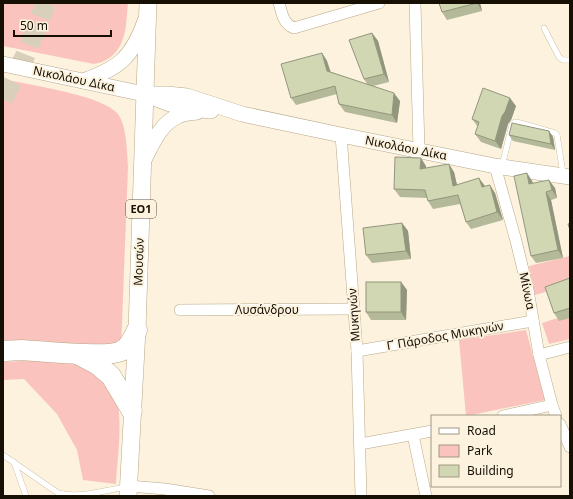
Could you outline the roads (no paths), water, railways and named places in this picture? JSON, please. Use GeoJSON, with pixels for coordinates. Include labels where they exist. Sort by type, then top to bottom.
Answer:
{"type":"FeatureCollection","features":[{"type":"Feature","properties":{"kind":"highway"},"geometry":{"type":"LineString","coordinates":[[3,351],[21,350],[77,354],[116,353],[123,350],[129,344],[137,330]]}},
{"type":"Feature","properties":{"kind":"highway"},"geometry":{"type":"LineString","coordinates":[[77,354],[98,365],[111,376],[132,412]]}},
{"type":"Feature","properties":{"kind":"main road"},"geometry":{"type":"LineString","coordinates":[[82,81],[103,74],[112,69],[130,54],[141,34],[147,10]]}},
{"type":"Feature","properties":{"kind":"main road","name":"Μουσών"},"geometry":{"type":"LineString","coordinates":[[128,491],[137,330],[147,10]]}},
{"type":"Feature","properties":{"kind":"main road","name":"Νικολάου Δίκα"},"geometry":{"type":"LineString","coordinates":[[3,64],[144,94],[167,103],[203,111],[242,114]]}},
{"type":"Feature","properties":{"kind":"main road","name":"Νικολάου Δίκα"},"geometry":{"type":"LineString","coordinates":[[144,94],[187,96],[242,114],[498,166],[567,177]]}},
{"type":"Feature","properties":{"kind":"main road"},"geometry":{"type":"LineString","coordinates":[[142,165],[159,132],[172,119],[180,115],[203,111]]}},
{"type":"Feature","properties":{"kind":"street"},"geometry":{"type":"LineString","coordinates":[[279,3],[284,21],[288,26],[294,28],[379,3]]}},
{"type":"Feature","properties":{"kind":"street"},"geometry":{"type":"LineString","coordinates":[[415,3],[419,150]]}},
{"type":"Feature","properties":{"kind":"street","name":"Μυκηνών"},"geometry":{"type":"LineString","coordinates":[[341,135],[357,351],[361,496]]}},
{"type":"Feature","properties":{"kind":"street","name":"Μίνωα"},"geometry":{"type":"LineString","coordinates":[[498,166],[528,290],[539,354],[556,415]]}},
{"type":"Feature","properties":{"kind":"street","name":"Λυσάνδρου"},"geometry":{"type":"LineString","coordinates":[[180,310],[354,309]]}},
{"type":"Feature","properties":{"kind":"street","name":"Γ΄ Πάροδος Μυκηνών"},"geometry":{"type":"LineString","coordinates":[[357,351],[533,321]]}},
{"type":"Feature","properties":{"kind":"street"},"geometry":{"type":"LineString","coordinates":[[539,354],[570,347]]}},
{"type":"Feature","properties":{"kind":"street"},"geometry":{"type":"LineString","coordinates":[[508,415],[552,406]]}},
{"type":"Feature","properties":{"kind":"street"},"geometry":{"type":"LineString","coordinates":[[561,426],[570,447]]}},
{"type":"Feature","properties":{"kind":"street"},"geometry":{"type":"LineString","coordinates":[[360,444],[431,431]]}},
{"type":"Feature","properties":{"kind":"street"},"geometry":{"type":"LineString","coordinates":[[413,435],[426,496]]}},
{"type":"Feature","properties":{"kind":"street"},"geometry":{"type":"LineString","coordinates":[[128,491],[165,489],[209,496]]}},
{"type":"Feature","properties":{"kind":"lane"},"geometry":{"type":"LineString","coordinates":[[544,28],[559,57],[563,60],[570,60]]}},
{"type":"Feature","properties":{"kind":"lane"},"geometry":{"type":"LineString","coordinates":[[498,166],[512,125],[515,122],[552,131],[557,135],[567,177]]}},
{"type":"Feature","properties":{"kind":"lane"},"geometry":{"type":"LineString","coordinates":[[3,455],[58,493],[65,495],[77,495],[128,491]]}},
{"type":"Feature","properties":{"kind":"lane"},"geometry":{"type":"LineString","coordinates":[[14,462],[26,496]]}},
{"type":"Feature","properties":{"kind":"tunnel"},"geometry":{"type":"LineString","coordinates":[[3,99],[25,56],[46,3]]}}]}
